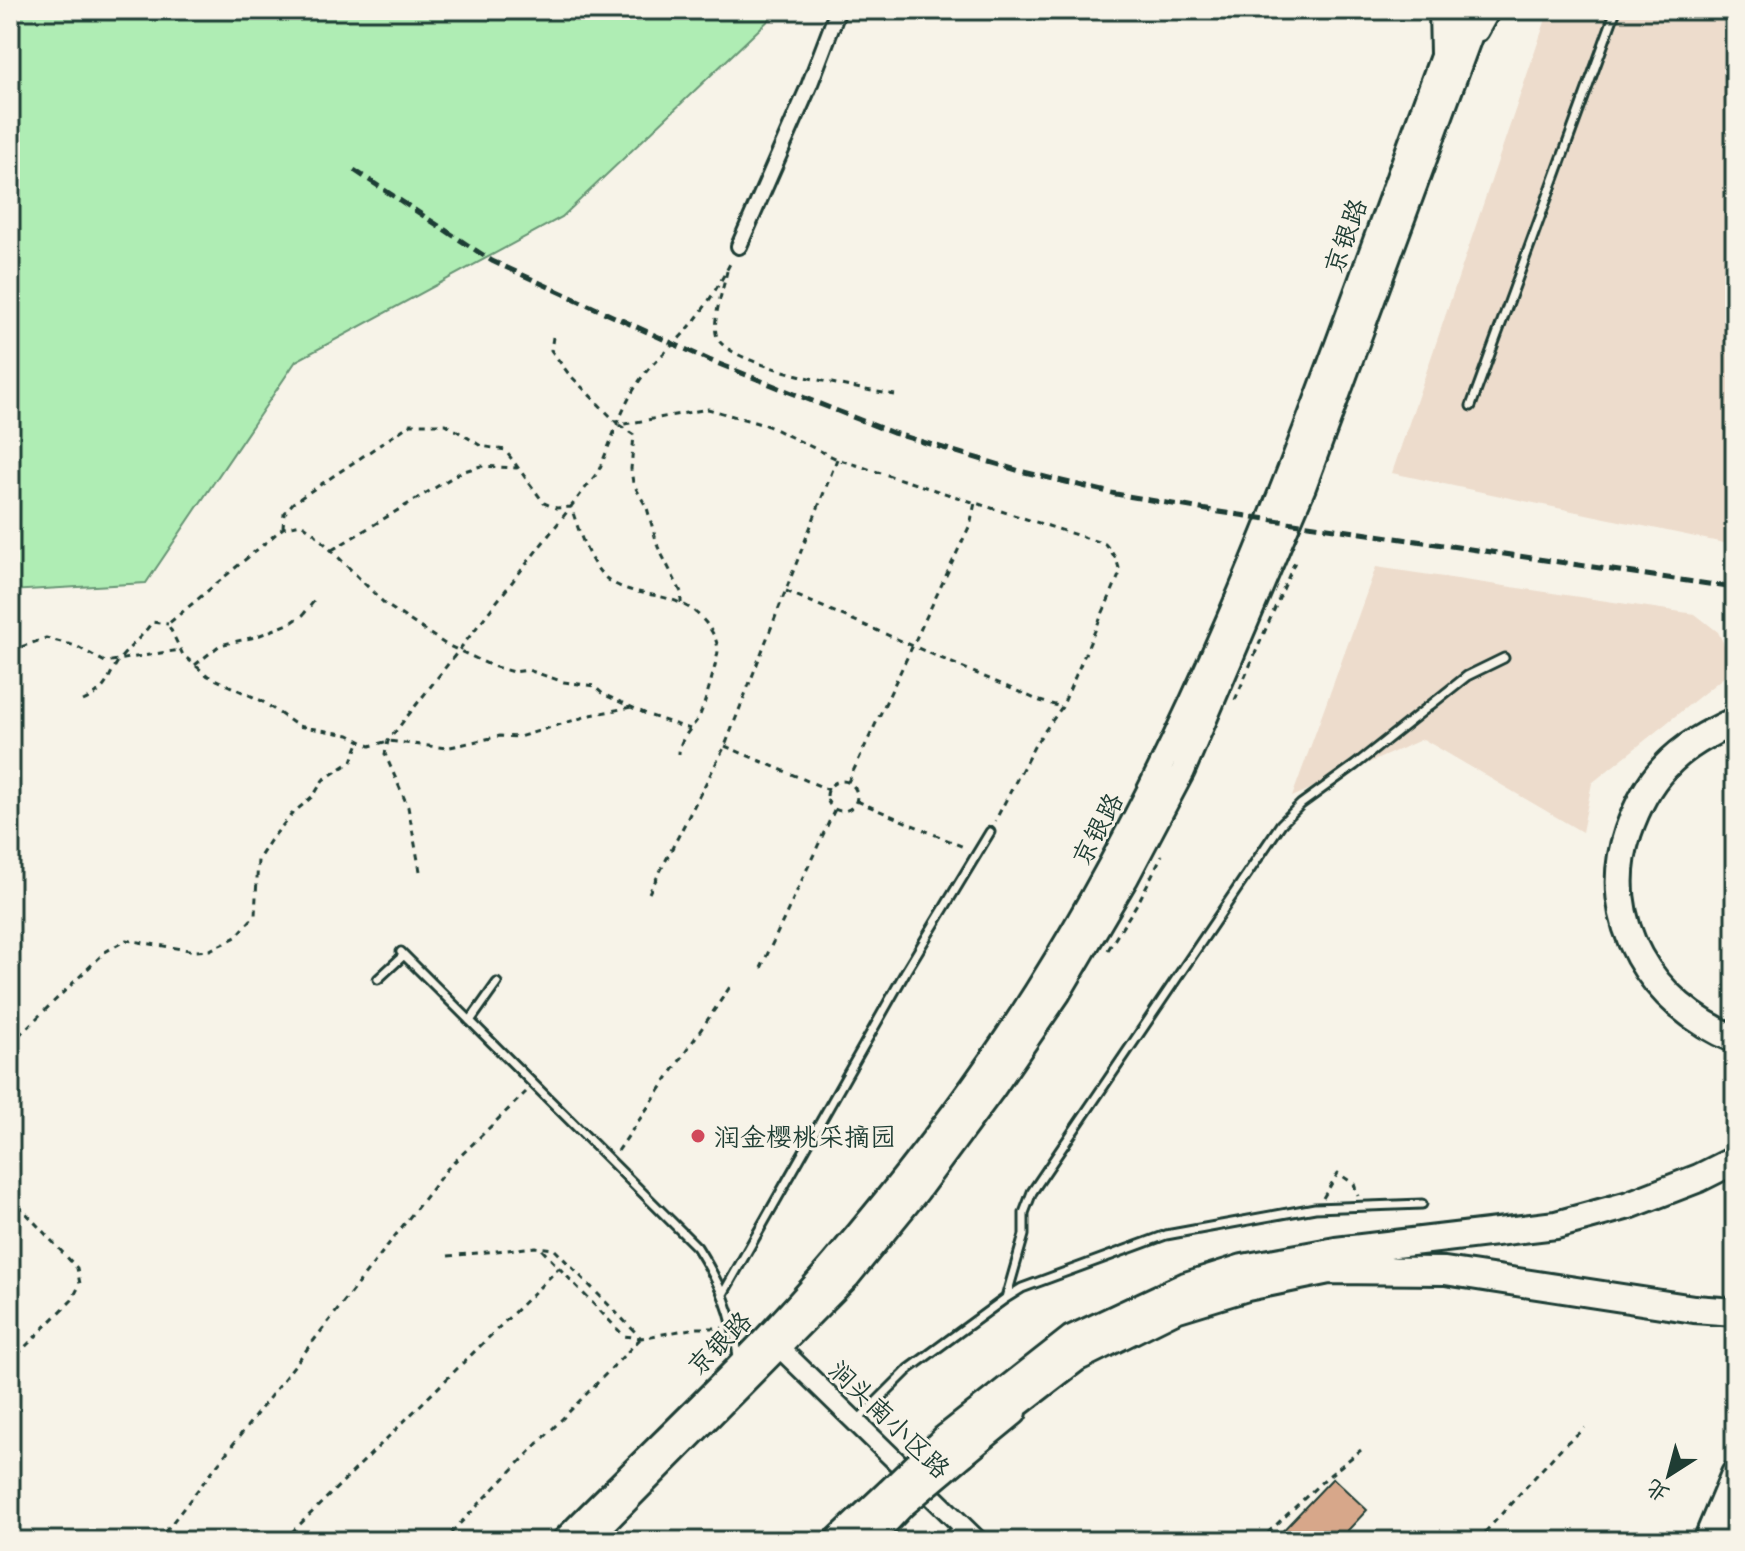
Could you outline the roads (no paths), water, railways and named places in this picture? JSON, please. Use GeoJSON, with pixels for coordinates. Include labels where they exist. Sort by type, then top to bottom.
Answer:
{"type":"FeatureCollection","features":[{"type":"Feature","properties":{"kind":"highway","name":"京银路"},"geometry":{"type":"LineString","coordinates":[[1448,68],[1459,10]]}},
{"type":"Feature","properties":{"kind":"highway","name":"京银路"},"geometry":{"type":"LineString","coordinates":[[587,1541],[777,1337],[902,1178],[1008,1035],[1108,869],[1165,762],[1285,480],[1448,68],[1480,10]]}},
{"type":"Feature","properties":{"kind":"highway"},"geometry":{"type":"LineString","coordinates":[[1735,721],[1684,749],[1646,791],[1625,843],[1619,874],[1620,903],[1626,928],[1651,974],[1681,1007],[1713,1030],[1735,1039]]}},
{"type":"Feature","properties":{"kind":"highway"},"geometry":{"type":"LineString","coordinates":[[838,1541],[896,1498],[1072,1339],[1186,1286],[1243,1268],[1336,1251],[1556,1225],[1629,1205],[1699,1178],[1735,1160]]}},
{"type":"Feature","properties":{"kind":"highway"},"geometry":{"type":"LineString","coordinates":[[955,1447],[1076,1358],[1175,1309],[1247,1287],[1329,1270],[1445,1271],[1735,1314]]}},
{"type":"Feature","properties":{"kind":"highway"},"geometry":{"type":"LineString","coordinates":[[955,1447],[1075,1362],[1186,1315],[1331,1280],[1400,1274],[1454,1277],[1627,1305],[1699,1314],[1735,1314]]}},
{"type":"Feature","properties":{"kind":"highway","name":"京银路"},"geometry":{"type":"LineString","coordinates":[[563,1541],[739,1363],[777,1337]]}},
{"type":"Feature","properties":{"kind":"highway"},"geometry":{"type":"LineString","coordinates":[[1707,1541],[1735,1474]]}},
{"type":"Feature","properties":{"kind":"highway"},"geometry":{"type":"LineString","coordinates":[[867,1541],[896,1498]]}},
{"type":"Feature","properties":{"kind":"street"},"geometry":{"type":"LineString","coordinates":[[739,246],[809,86],[838,10]]}},
{"type":"Feature","properties":{"kind":"street"},"geometry":{"type":"LineString","coordinates":[[1437,10],[1448,68]]}},
{"type":"Feature","properties":{"kind":"street"},"geometry":{"type":"LineString","coordinates":[[1448,68],[1493,10]]}},
{"type":"Feature","properties":{"kind":"street","name":"涧头南小区路"},"geometry":{"type":"LineString","coordinates":[[777,1337],[785,1353],[978,1541]]}},
{"type":"Feature","properties":{"kind":"street"},"geometry":{"type":"LineString","coordinates":[[949,1541],[964,1527]]}},
{"type":"Feature","properties":{"kind":"lane"},"geometry":{"type":"LineString","coordinates":[[1471,406],[1616,10]]}},
{"type":"Feature","properties":{"kind":"lane"},"geometry":{"type":"LineString","coordinates":[[1006,1298],[1024,1235],[1024,1213],[1032,1192],[1281,824],[1301,804],[1467,676],[1504,658]]}},
{"type":"Feature","properties":{"kind":"lane"},"geometry":{"type":"LineString","coordinates":[[723,1294],[906,971],[990,832]]}},
{"type":"Feature","properties":{"kind":"lane"},"geometry":{"type":"LineString","coordinates":[[378,979],[403,954],[697,1247],[718,1280],[734,1328],[739,1363]]}},
{"type":"Feature","properties":{"kind":"lane"},"geometry":{"type":"LineString","coordinates":[[470,1021],[497,983]]}},
{"type":"Feature","properties":{"kind":"lane"},"geometry":{"type":"LineString","coordinates":[[855,1422],[909,1369],[1006,1298],[1036,1282],[1166,1235],[1318,1208],[1422,1204]]}},
{"type":"Feature","properties":{"kind":"railway"},"geometry":{"type":"LineString","coordinates":[[354,170],[492,261],[709,360],[893,433],[1020,471],[1116,494],[1735,588]]}},
{"type":"Feature","properties":{"kind":"place","name":"润金樱桃采摘园"},"geometry":{"type":"Point","coordinates":[698,1136]}}]}
